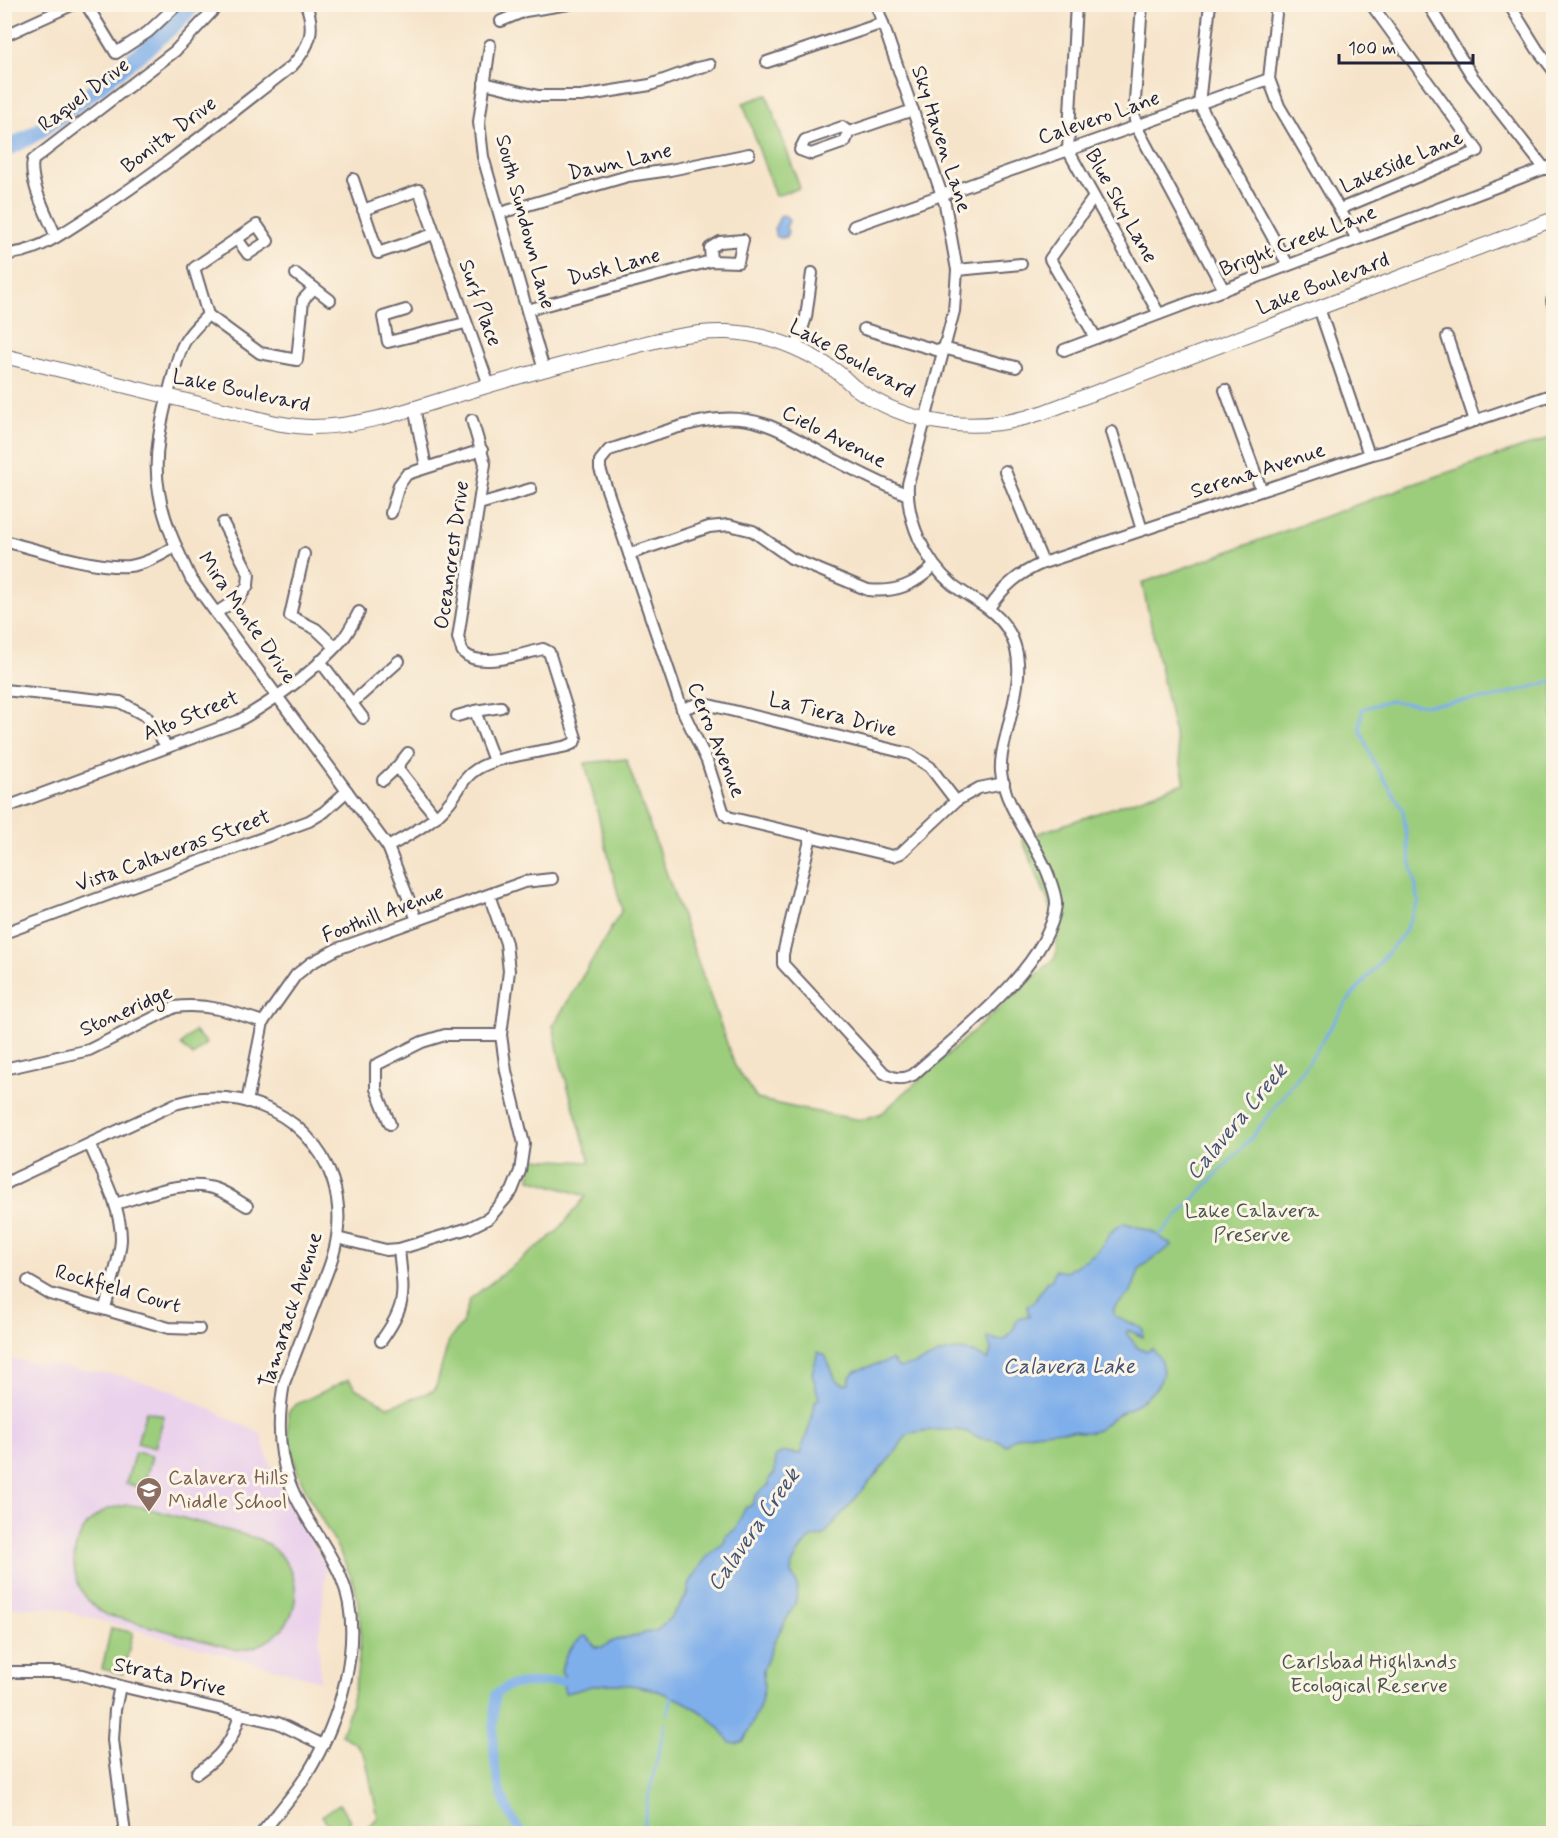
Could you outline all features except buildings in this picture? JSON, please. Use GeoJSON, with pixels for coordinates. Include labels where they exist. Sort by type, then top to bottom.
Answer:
{"type":"FeatureCollection","features":[{"type":"Feature","properties":{"kind":"main road","name":"Lake Boulevard"},"geometry":{"type":"LineString","coordinates":[[4,356],[276,423],[309,428],[364,422],[489,385],[659,340],[704,332],[730,332],[758,336],[796,348],[835,370],[855,387],[898,412],[924,420],[983,425],[1027,418],[1554,219]]}},
{"type":"Feature","properties":{"kind":"street"},"geometry":{"type":"LineString","coordinates":[[86,4],[116,53],[147,32],[178,4]]}},
{"type":"Feature","properties":{"kind":"street","name":"Raquel Drive"},"geometry":{"type":"LineString","coordinates":[[56,237],[30,171],[33,160],[175,51],[219,4]]}},
{"type":"Feature","properties":{"kind":"street","name":"Bonita Drive"},"geometry":{"type":"LineString","coordinates":[[4,254],[33,249],[119,197],[291,66],[303,54],[312,30],[306,4]]}},
{"type":"Feature","properties":{"kind":"street"},"geometry":{"type":"LineString","coordinates":[[501,21],[525,11],[569,4]]}},
{"type":"Feature","properties":{"kind":"street","name":"Sky Haven Lane"},"geometry":{"type":"LineString","coordinates":[[811,836],[783,954],[783,964],[884,1073],[893,1078],[913,1075],[1014,984],[1046,938],[1056,903],[1048,874],[1012,806],[1001,771],[1003,748],[1018,682],[1019,663],[1012,638],[1005,625],[989,608],[953,584],[934,566],[916,532],[909,507],[908,484],[954,311],[957,270],[942,195],[876,4]]}},
{"type":"Feature","properties":{"kind":"street","name":"Blue Sky Lane"},"geometry":{"type":"LineString","coordinates":[[1076,4],[1068,150],[1159,314]]}},
{"type":"Feature","properties":{"kind":"street"},"geometry":{"type":"LineString","coordinates":[[1143,4],[1134,114],[1136,126],[1224,290]]}},
{"type":"Feature","properties":{"kind":"street"},"geometry":{"type":"LineString","coordinates":[[1210,4],[1199,104],[1288,265]]}},
{"type":"Feature","properties":{"kind":"street"},"geometry":{"type":"LineString","coordinates":[[1277,4],[1269,79],[1278,106],[1358,239]]}},
{"type":"Feature","properties":{"kind":"street","name":"Lakeside Lane"},"geometry":{"type":"LineString","coordinates":[[1340,209],[1478,151],[1371,4]]}},
{"type":"Feature","properties":{"kind":"street","name":"Bright Creek Lane"},"geometry":{"type":"LineString","coordinates":[[1064,350],[1549,167],[1520,138],[1472,76],[1428,4]]}},
{"type":"Feature","properties":{"kind":"street"},"geometry":{"type":"LineString","coordinates":[[1509,4],[1537,49],[1554,71]]}},
{"type":"Feature","properties":{"kind":"street"},"geometry":{"type":"LineString","coordinates":[[4,36],[73,5]]}},
{"type":"Feature","properties":{"kind":"street"},"geometry":{"type":"LineString","coordinates":[[767,62],[883,23]]}},
{"type":"Feature","properties":{"kind":"street","name":"South Sundown Lane"},"geometry":{"type":"LineString","coordinates":[[490,45],[479,122],[483,157],[544,370]]}},
{"type":"Feature","properties":{"kind":"street"},"geometry":{"type":"LineString","coordinates":[[484,83],[538,96],[581,96],[650,85],[710,65]]}},
{"type":"Feature","properties":{"kind":"street","name":"Calevero Lane"},"geometry":{"type":"LineString","coordinates":[[854,226],[1269,79]]}},
{"type":"Feature","properties":{"kind":"street"},"geometry":{"type":"LineString","coordinates":[[800,150],[810,154],[845,142],[849,132],[913,110]]}},
{"type":"Feature","properties":{"kind":"street","name":"Dawn Lane"},"geometry":{"type":"LineString","coordinates":[[500,213],[628,176],[749,154]]}},
{"type":"Feature","properties":{"kind":"street"},"geometry":{"type":"LineString","coordinates":[[353,179],[378,253],[435,234]]}},
{"type":"Feature","properties":{"kind":"street","name":"Surf Place"},"geometry":{"type":"LineString","coordinates":[[363,210],[419,190],[489,385]]}},
{"type":"Feature","properties":{"kind":"street"},"geometry":{"type":"LineString","coordinates":[[1094,197],[1050,260],[1096,338]]}},
{"type":"Feature","properties":{"kind":"street"},"geometry":{"type":"LineString","coordinates":[[237,238],[194,268],[208,315],[260,353],[297,360],[303,300],[314,288]]}},
{"type":"Feature","properties":{"kind":"street","name":"Dusk Lane"},"geometry":{"type":"LineString","coordinates":[[527,310],[711,261]]}},
{"type":"Feature","properties":{"kind":"street"},"geometry":{"type":"LineString","coordinates":[[957,270],[1021,264]]}},
{"type":"Feature","properties":{"kind":"street"},"geometry":{"type":"LineString","coordinates":[[796,348],[806,317],[812,273]]}},
{"type":"Feature","properties":{"kind":"street"},"geometry":{"type":"LineString","coordinates":[[296,274],[330,300]]}},
{"type":"Feature","properties":{"kind":"street"},"geometry":{"type":"LineString","coordinates":[[1319,308],[1369,455]]}},
{"type":"Feature","properties":{"kind":"street"},"geometry":{"type":"LineString","coordinates":[[406,310],[383,317],[388,342],[465,323]]}},
{"type":"Feature","properties":{"kind":"street","name":"Mira Monte Drive"},"geometry":{"type":"LineString","coordinates":[[208,315],[184,343],[177,358],[157,448],[156,476],[169,531],[191,579],[388,847],[417,920]]}},
{"type":"Feature","properties":{"kind":"street"},"geometry":{"type":"LineString","coordinates":[[864,329],[1016,367]]}},
{"type":"Feature","properties":{"kind":"street"},"geometry":{"type":"LineString","coordinates":[[1448,337],[1475,421]]}},
{"type":"Feature","properties":{"kind":"street"},"geometry":{"type":"LineString","coordinates":[[1225,390],[1261,489]]}},
{"type":"Feature","properties":{"kind":"street","name":"Serena Avenue"},"geometry":{"type":"LineString","coordinates":[[989,608],[999,593],[1014,579],[1043,564],[1261,489],[1385,452],[1554,394]]}},
{"type":"Feature","properties":{"kind":"street"},"geometry":{"type":"LineString","coordinates":[[414,407],[426,466]]}},
{"type":"Feature","properties":{"kind":"street","name":"Cielo Avenue"},"geometry":{"type":"LineString","coordinates":[[603,455],[609,450],[692,423],[737,419],[772,426],[787,432],[877,482],[908,495]]}},
{"type":"Feature","properties":{"kind":"street","name":"Oceancrest Drive"},"geometry":{"type":"LineString","coordinates":[[472,420],[485,464],[458,638],[463,651],[470,657],[493,661],[545,650],[549,652],[576,738],[574,743],[567,746],[494,761]]}},
{"type":"Feature","properties":{"kind":"street"},"geometry":{"type":"LineString","coordinates":[[1112,432],[1142,530]]}},
{"type":"Feature","properties":{"kind":"street"},"geometry":{"type":"LineString","coordinates":[[391,513],[399,485],[407,474],[426,466],[482,450]]}},
{"type":"Feature","properties":{"kind":"street","name":"Cerro Avenue"},"geometry":{"type":"LineString","coordinates":[[603,455],[600,469],[682,709],[707,761],[723,812],[729,817],[892,856],[901,853],[956,801],[979,788],[1004,783]]}},
{"type":"Feature","properties":{"kind":"street"},"geometry":{"type":"LineString","coordinates":[[1005,471],[1043,564]]}},
{"type":"Feature","properties":{"kind":"street"},"geometry":{"type":"LineString","coordinates":[[479,504],[531,489]]}},
{"type":"Feature","properties":{"kind":"street"},"geometry":{"type":"LineString","coordinates":[[216,613],[240,597],[248,585],[249,574],[223,524]]}},
{"type":"Feature","properties":{"kind":"street"},"geometry":{"type":"LineString","coordinates":[[629,554],[709,527],[729,525],[753,531],[791,558],[868,590],[899,589],[923,577],[934,566]]}},
{"type":"Feature","properties":{"kind":"street"},"geometry":{"type":"LineString","coordinates":[[4,541],[100,565],[128,566],[162,555],[176,546]]}},
{"type":"Feature","properties":{"kind":"street"},"geometry":{"type":"LineString","coordinates":[[304,554],[290,616],[316,629],[335,647]]}},
{"type":"Feature","properties":{"kind":"street","name":"Alto Street"},"geometry":{"type":"LineString","coordinates":[[4,808],[238,721],[260,708],[320,661],[343,638],[359,612]]}},
{"type":"Feature","properties":{"kind":"street"},"geometry":{"type":"LineString","coordinates":[[320,661],[363,718]]}},
{"type":"Feature","properties":{"kind":"street"},"geometry":{"type":"LineString","coordinates":[[352,703],[399,661]]}},
{"type":"Feature","properties":{"kind":"street"},"geometry":{"type":"LineString","coordinates":[[4,690],[120,702],[146,716],[167,747]]}},
{"type":"Feature","properties":{"kind":"street","name":"La Tiera Drive"},"geometry":{"type":"LineString","coordinates":[[682,709],[705,704],[910,754],[930,767],[956,801]]}},
{"type":"Feature","properties":{"kind":"street"},"geometry":{"type":"LineString","coordinates":[[457,716],[501,707]]}},
{"type":"Feature","properties":{"kind":"street"},"geometry":{"type":"LineString","coordinates":[[388,847],[436,817],[449,804],[468,776],[494,761],[475,711]]}},
{"type":"Feature","properties":{"kind":"street"},"geometry":{"type":"LineString","coordinates":[[383,780],[408,753]]}},
{"type":"Feature","properties":{"kind":"street"},"geometry":{"type":"LineString","coordinates":[[397,767],[436,817]]}},
{"type":"Feature","properties":{"kind":"street","name":"Vista Calaveras Street"},"geometry":{"type":"LineString","coordinates":[[4,933],[309,821],[324,812],[347,791]]}},
{"type":"Feature","properties":{"kind":"street","name":"Foothill Avenue"},"geometry":{"type":"LineString","coordinates":[[247,1102],[262,1022],[296,975],[311,963],[337,949],[524,882],[552,879]]}},
{"type":"Feature","properties":{"kind":"street"},"geometry":{"type":"LineString","coordinates":[[337,1238],[386,1250],[399,1249],[469,1228],[489,1218],[512,1191],[520,1171],[524,1144],[506,1071],[501,1035],[509,971],[506,942],[489,895]]}},
{"type":"Feature","properties":{"kind":"street","name":"Stoneridge"},"geometry":{"type":"LineString","coordinates":[[4,1069],[89,1050],[175,1006],[220,1008],[262,1022]]}},
{"type":"Feature","properties":{"kind":"street"},"geometry":{"type":"LineString","coordinates":[[390,1124],[376,1089],[376,1065],[422,1041],[445,1035],[501,1035]]}},
{"type":"Feature","properties":{"kind":"street","name":"Tamarack Avenue"},"geometry":{"type":"LineString","coordinates":[[4,1185],[175,1104],[202,1098],[247,1102],[272,1109],[296,1124],[308,1137],[323,1157],[334,1180],[339,1213],[337,1238],[331,1261],[284,1383],[280,1402],[279,1435],[289,1483],[341,1577],[350,1609],[351,1635],[347,1670],[339,1705],[322,1745],[305,1777],[261,1833]]}},
{"type":"Feature","properties":{"kind":"street"},"geometry":{"type":"LineString","coordinates":[[90,1145],[115,1204],[121,1240],[105,1308]]}},
{"type":"Feature","properties":{"kind":"street"},"geometry":{"type":"LineString","coordinates":[[115,1204],[178,1186],[209,1187],[247,1206]]}},
{"type":"Feature","properties":{"kind":"street"},"geometry":{"type":"LineString","coordinates":[[381,1341],[398,1316],[403,1299],[399,1249]]}},
{"type":"Feature","properties":{"kind":"street","name":"Rockfield Court"},"geometry":{"type":"LineString","coordinates":[[28,1281],[50,1294],[169,1328],[199,1329]]}},
{"type":"Feature","properties":{"kind":"street","name":"Strata Drive"},"geometry":{"type":"LineString","coordinates":[[4,1676],[12,1672],[71,1672],[120,1686],[278,1723],[322,1745]]}},
{"type":"Feature","properties":{"kind":"street"},"geometry":{"type":"LineString","coordinates":[[120,1686],[115,1710],[113,1740],[125,1833]]}},
{"type":"Feature","properties":{"kind":"street"},"geometry":{"type":"LineString","coordinates":[[197,1773],[216,1760],[227,1746],[240,1714]]}},
{"type":"Feature","properties":{"kind":"shaded area","name":"Calavera Hills Middle School"},"geometry":{"type":"Polygon","coordinates":[[[5,1358],[124,1376],[173,1391],[261,1434],[267,1456],[283,1495],[326,1566],[319,1642],[320,1681],[56,1608],[5,1607],[5,1358]]]}},
{"type":"Feature","properties":{"kind":"green space"},"geometry":{"type":"Polygon","coordinates":[[[767,95],[800,188],[775,196],[743,103],[767,95]]]}},
{"type":"Feature","properties":{"kind":"green space","name":"Lake Calavera Preserve"},"geometry":{"type":"Polygon","coordinates":[[[1553,437],[1553,1833],[363,1833],[378,1817],[365,1756],[356,1744],[341,1735],[352,1698],[359,1656],[359,1614],[356,1595],[342,1556],[310,1498],[293,1459],[288,1412],[295,1405],[349,1379],[355,1388],[389,1407],[435,1390],[449,1340],[462,1324],[470,1299],[557,1232],[586,1196],[530,1179],[534,1159],[590,1162],[561,1064],[553,1026],[622,910],[585,763],[626,759],[735,1066],[757,1099],[861,1120],[882,1113],[1055,958],[1059,927],[1022,839],[1185,783],[1142,583],[1408,486],[1553,437]]]}},
{"type":"Feature","properties":{"kind":"green space"},"geometry":{"type":"Polygon","coordinates":[[[194,1031],[206,1043],[193,1056],[181,1045],[194,1031]]]}},
{"type":"Feature","properties":{"kind":"green space"},"geometry":{"type":"Polygon","coordinates":[[[146,1411],[164,1416],[155,1448],[137,1443],[146,1411]]]}},
{"type":"Feature","properties":{"kind":"green space"},"geometry":{"type":"Polygon","coordinates":[[[135,1452],[152,1456],[143,1488],[126,1484],[135,1452]]]}},
{"type":"Feature","properties":{"kind":"green space"},"geometry":{"type":"Polygon","coordinates":[[[129,1505],[259,1539],[277,1552],[289,1568],[295,1586],[294,1604],[288,1621],[276,1635],[259,1645],[237,1650],[107,1615],[93,1606],[83,1594],[77,1580],[74,1565],[75,1550],[80,1536],[89,1523],[102,1512],[129,1505]]]}},
{"type":"Feature","properties":{"kind":"green space"},"geometry":{"type":"Polygon","coordinates":[[[111,1628],[133,1632],[123,1674],[102,1669],[111,1628]]]}},
{"type":"Feature","properties":{"kind":"green space"},"geometry":{"type":"Polygon","coordinates":[[[339,1804],[351,1821],[333,1831],[322,1816],[339,1804]]]}},
{"type":"Feature","properties":{"kind":"water"},"geometry":{"type":"Polygon","coordinates":[[[783,215],[789,221],[786,227],[788,232],[786,237],[781,238],[776,236],[774,229],[783,215]]]}},
{"type":"Feature","properties":{"kind":"water","name":"Calavera Lake"},"geometry":{"type":"Polygon","coordinates":[[[1125,1223],[1151,1231],[1172,1245],[1140,1268],[1131,1292],[1114,1308],[1114,1315],[1143,1329],[1143,1337],[1128,1330],[1126,1333],[1138,1348],[1147,1351],[1152,1348],[1160,1360],[1163,1371],[1154,1390],[1146,1398],[1114,1417],[1101,1428],[1091,1432],[1059,1431],[1029,1434],[1016,1438],[1006,1446],[997,1440],[978,1438],[967,1432],[953,1430],[907,1434],[897,1450],[824,1535],[812,1538],[802,1547],[792,1565],[791,1574],[798,1590],[795,1604],[775,1640],[763,1670],[764,1688],[760,1706],[744,1741],[736,1744],[730,1743],[705,1715],[669,1695],[649,1689],[610,1684],[565,1693],[562,1681],[564,1675],[561,1672],[566,1656],[574,1644],[583,1636],[588,1637],[595,1647],[603,1647],[613,1641],[658,1630],[686,1596],[691,1581],[704,1560],[724,1543],[726,1535],[735,1530],[745,1508],[752,1505],[758,1493],[769,1485],[769,1479],[775,1473],[775,1457],[784,1452],[800,1454],[815,1401],[819,1399],[812,1373],[818,1352],[825,1355],[836,1380],[845,1385],[849,1383],[855,1371],[892,1360],[899,1368],[957,1350],[973,1352],[988,1360],[991,1350],[987,1337],[1005,1340],[1013,1330],[1018,1318],[1029,1316],[1027,1306],[1034,1302],[1046,1282],[1052,1280],[1055,1270],[1066,1272],[1088,1258],[1099,1249],[1111,1232],[1125,1223]]]}},
{"type":"Feature","properties":{"kind":"waterway"},"geometry":{"type":"LineString","coordinates":[[4,150],[33,135],[73,107],[154,42],[194,4]]}},
{"type":"Feature","properties":{"kind":"waterway","name":"Calavera Creek"},"geometry":{"type":"LineString","coordinates":[[1156,1239],[1253,1136],[1307,1065],[1346,1003],[1404,933],[1419,902],[1403,810],[1374,763],[1360,729],[1362,709],[1388,701],[1426,705],[1492,698],[1554,679]]}},
{"type":"Feature","properties":{"kind":"waterway"},"geometry":{"type":"LineString","coordinates":[[522,1834],[503,1800],[498,1783],[493,1732],[495,1694],[510,1685],[562,1681]]}},
{"type":"Feature","properties":{"kind":"waterway"},"geometry":{"type":"LineString","coordinates":[[667,1715],[673,1694]]}},
{"type":"Feature","properties":{"kind":"waterway","name":"Calavera Creek"},"geometry":{"type":"LineString","coordinates":[[643,1834],[647,1803],[665,1724]]}},
{"type":"Feature","properties":{"kind":"place","name":"Calavera Hills Middle School"},"geometry":{"type":"Point","coordinates":[149,1513]}},
{"type":"Feature","properties":{"kind":"park label","name":"Carlsbad Highlands Ecological Reserve"},"geometry":{"type":"Point","coordinates":[1369,1674]}}]}
